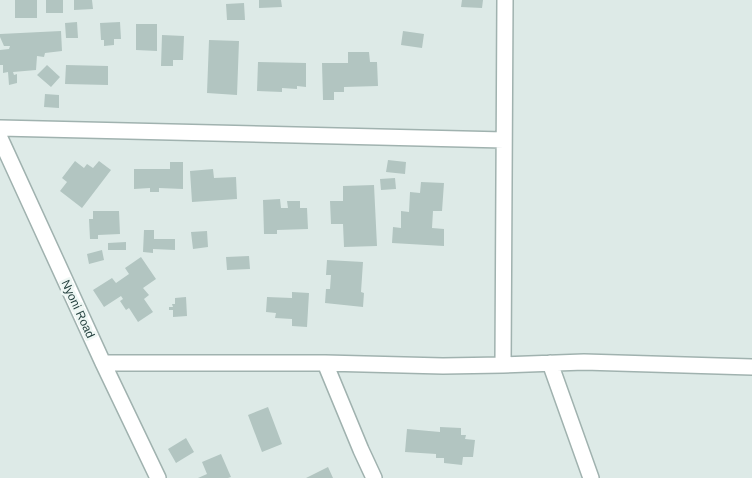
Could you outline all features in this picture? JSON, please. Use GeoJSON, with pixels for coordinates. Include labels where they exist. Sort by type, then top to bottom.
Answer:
{"type":"FeatureCollection","features":[{"type":"Feature","properties":{"kind":"street"},"geometry":{"type":"LineString","coordinates":[[503,365],[505,0]]}},
{"type":"Feature","properties":{"kind":"street"},"geometry":{"type":"LineString","coordinates":[[0,128],[504,140]]}},
{"type":"Feature","properties":{"kind":"street","name":"Nyoni Road"},"geometry":{"type":"LineString","coordinates":[[0,138],[158,478]]}},
{"type":"Feature","properties":{"kind":"street"},"geometry":{"type":"LineString","coordinates":[[103,363],[325,363],[443,366],[584,362],[752,368]]}},
{"type":"Feature","properties":{"kind":"street"},"geometry":{"type":"LineString","coordinates":[[325,363],[374,478]]}},
{"type":"Feature","properties":{"kind":"street"},"geometry":{"type":"LineString","coordinates":[[550,363],[591,478]]}},
{"type":"Feature","properties":{"kind":"building"},"geometry":{"type":"Polygon","coordinates":[[[15,0],[37,0],[37,18],[15,18],[15,0]]]}},
{"type":"Feature","properties":{"kind":"building"},"geometry":{"type":"Polygon","coordinates":[[[46,0],[63,0],[63,13],[46,13],[46,0]]]}},
{"type":"Feature","properties":{"kind":"building"},"geometry":{"type":"Polygon","coordinates":[[[74,0],[92,0],[93,9],[74,10],[74,0]]]}},
{"type":"Feature","properties":{"kind":"building"},"geometry":{"type":"Polygon","coordinates":[[[259,0],[281,0],[282,7],[259,8],[259,0]]]}},
{"type":"Feature","properties":{"kind":"building"},"geometry":{"type":"Polygon","coordinates":[[[462,0],[483,0],[482,8],[461,7],[462,0]]]}},
{"type":"Feature","properties":{"kind":"building"},"geometry":{"type":"Polygon","coordinates":[[[244,3],[245,20],[227,20],[226,4],[244,3]]]}},
{"type":"Feature","properties":{"kind":"building"},"geometry":{"type":"Polygon","coordinates":[[[77,22],[78,38],[66,38],[65,23],[77,22]]]}},
{"type":"Feature","properties":{"kind":"building"},"geometry":{"type":"Polygon","coordinates":[[[120,22],[121,39],[114,39],[114,45],[104,46],[104,40],[101,40],[100,23],[120,22]]]}},
{"type":"Feature","properties":{"kind":"building"},"geometry":{"type":"Polygon","coordinates":[[[136,24],[157,24],[157,51],[136,50],[136,24]]]}},
{"type":"Feature","properties":{"kind":"building"},"geometry":{"type":"Polygon","coordinates":[[[61,31],[62,51],[45,53],[44,57],[37,56],[36,70],[13,72],[14,75],[17,74],[17,83],[9,85],[8,72],[3,73],[3,65],[0,65],[0,50],[9,49],[10,46],[4,46],[0,34],[61,31]]]}},
{"type":"Feature","properties":{"kind":"building"},"geometry":{"type":"Polygon","coordinates":[[[403,31],[424,34],[422,48],[401,45],[403,31]]]}},
{"type":"Feature","properties":{"kind":"building"},"geometry":{"type":"Polygon","coordinates":[[[162,35],[184,36],[183,60],[173,60],[173,66],[161,66],[162,35]]]}},
{"type":"Feature","properties":{"kind":"building"},"geometry":{"type":"Polygon","coordinates":[[[209,40],[239,41],[237,95],[207,93],[209,40]]]}},
{"type":"Feature","properties":{"kind":"building"},"geometry":{"type":"Polygon","coordinates":[[[348,52],[369,52],[370,62],[377,62],[378,86],[344,87],[344,92],[334,92],[334,100],[323,100],[322,63],[348,63],[348,52]]]}},
{"type":"Feature","properties":{"kind":"building"},"geometry":{"type":"Polygon","coordinates":[[[258,62],[306,63],[306,87],[297,86],[297,89],[282,88],[282,92],[257,91],[258,62]]]}},
{"type":"Feature","properties":{"kind":"building"},"geometry":{"type":"Polygon","coordinates":[[[47,65],[60,77],[51,87],[37,75],[47,65]]]}},
{"type":"Feature","properties":{"kind":"building"},"geometry":{"type":"Polygon","coordinates":[[[66,65],[108,66],[108,85],[65,84],[66,65]]]}},
{"type":"Feature","properties":{"kind":"building"},"geometry":{"type":"Polygon","coordinates":[[[45,94],[59,95],[59,108],[44,107],[45,94]]]}},
{"type":"Feature","properties":{"kind":"building"},"geometry":{"type":"Polygon","coordinates":[[[388,160],[406,162],[405,174],[386,172],[388,160]]]}},
{"type":"Feature","properties":{"kind":"building"},"geometry":{"type":"Polygon","coordinates":[[[75,161],[84,168],[87,164],[93,168],[99,161],[111,170],[82,208],[60,191],[67,182],[62,178],[75,161]]]}},
{"type":"Feature","properties":{"kind":"building"},"geometry":{"type":"Polygon","coordinates":[[[170,162],[183,162],[183,189],[159,188],[159,192],[150,192],[150,188],[134,189],[134,169],[170,169],[170,162]]]}},
{"type":"Feature","properties":{"kind":"building"},"geometry":{"type":"Polygon","coordinates":[[[213,169],[214,178],[236,177],[237,199],[192,202],[190,171],[213,169]]]}},
{"type":"Feature","properties":{"kind":"building"},"geometry":{"type":"Polygon","coordinates":[[[395,178],[396,189],[381,190],[380,179],[395,178]]]}},
{"type":"Feature","properties":{"kind":"building"},"geometry":{"type":"Polygon","coordinates":[[[421,182],[444,183],[442,211],[433,211],[432,228],[444,229],[444,246],[392,243],[393,227],[401,228],[401,211],[409,212],[410,192],[420,193],[421,182]]]}},
{"type":"Feature","properties":{"kind":"building"},"geometry":{"type":"Polygon","coordinates":[[[374,185],[377,246],[344,247],[343,224],[331,224],[330,201],[343,201],[343,186],[374,185]]]}},
{"type":"Feature","properties":{"kind":"building"},"geometry":{"type":"Polygon","coordinates":[[[280,199],[281,208],[288,208],[287,201],[300,201],[300,208],[307,208],[308,229],[277,230],[277,234],[264,234],[263,200],[280,199]]]}},
{"type":"Feature","properties":{"kind":"building"},"geometry":{"type":"Polygon","coordinates":[[[93,211],[119,211],[120,234],[98,235],[98,239],[90,239],[89,219],[93,219],[93,211]]]}},
{"type":"Feature","properties":{"kind":"building"},"geometry":{"type":"Polygon","coordinates":[[[144,230],[154,230],[154,239],[175,239],[175,250],[153,249],[153,253],[143,252],[144,230]]]}},
{"type":"Feature","properties":{"kind":"building"},"geometry":{"type":"Polygon","coordinates":[[[207,231],[208,247],[193,249],[191,232],[207,231]]]}},
{"type":"Feature","properties":{"kind":"building"},"geometry":{"type":"Polygon","coordinates":[[[126,242],[126,250],[108,250],[108,243],[126,242]]]}},
{"type":"Feature","properties":{"kind":"building"},"geometry":{"type":"Polygon","coordinates":[[[102,250],[104,260],[89,264],[87,254],[102,250]]]}},
{"type":"Feature","properties":{"kind":"building"},"geometry":{"type":"Polygon","coordinates":[[[249,256],[250,269],[227,270],[226,257],[249,256]]]}},
{"type":"Feature","properties":{"kind":"building"},"geometry":{"type":"Polygon","coordinates":[[[141,257],[156,279],[143,288],[149,295],[144,299],[153,312],[138,322],[129,308],[126,310],[120,301],[123,299],[121,296],[104,307],[93,290],[112,278],[116,283],[129,274],[125,268],[141,257]]]}},
{"type":"Feature","properties":{"kind":"building"},"geometry":{"type":"Polygon","coordinates":[[[327,260],[363,262],[361,292],[364,293],[363,307],[325,303],[326,289],[330,289],[331,275],[326,275],[327,260]]]}},
{"type":"Feature","properties":{"kind":"building"},"geometry":{"type":"Polygon","coordinates":[[[292,292],[309,293],[307,327],[292,326],[292,319],[275,318],[276,313],[266,312],[267,297],[292,298],[292,292]]]}},
{"type":"Feature","properties":{"kind":"building"},"geometry":{"type":"Polygon","coordinates":[[[186,297],[187,316],[173,317],[173,310],[169,310],[169,307],[173,307],[172,304],[175,304],[175,298],[186,297]]]}},
{"type":"Feature","properties":{"kind":"building"},"geometry":{"type":"Polygon","coordinates":[[[268,407],[282,444],[262,452],[248,415],[268,407]]]}},
{"type":"Feature","properties":{"kind":"building"},"geometry":{"type":"Polygon","coordinates":[[[440,427],[461,428],[461,435],[466,435],[465,439],[475,440],[473,457],[463,457],[462,465],[444,463],[444,458],[436,458],[436,454],[405,452],[407,429],[440,432],[440,427]]]}},
{"type":"Feature","properties":{"kind":"building"},"geometry":{"type":"Polygon","coordinates":[[[186,438],[194,452],[176,463],[168,449],[186,438]]]}},
{"type":"Feature","properties":{"kind":"building"},"geometry":{"type":"Polygon","coordinates":[[[221,454],[231,477],[198,478],[207,474],[202,462],[221,454]]]}},
{"type":"Feature","properties":{"kind":"building"},"geometry":{"type":"Polygon","coordinates":[[[328,467],[333,478],[306,478],[328,467]]]}}]}
